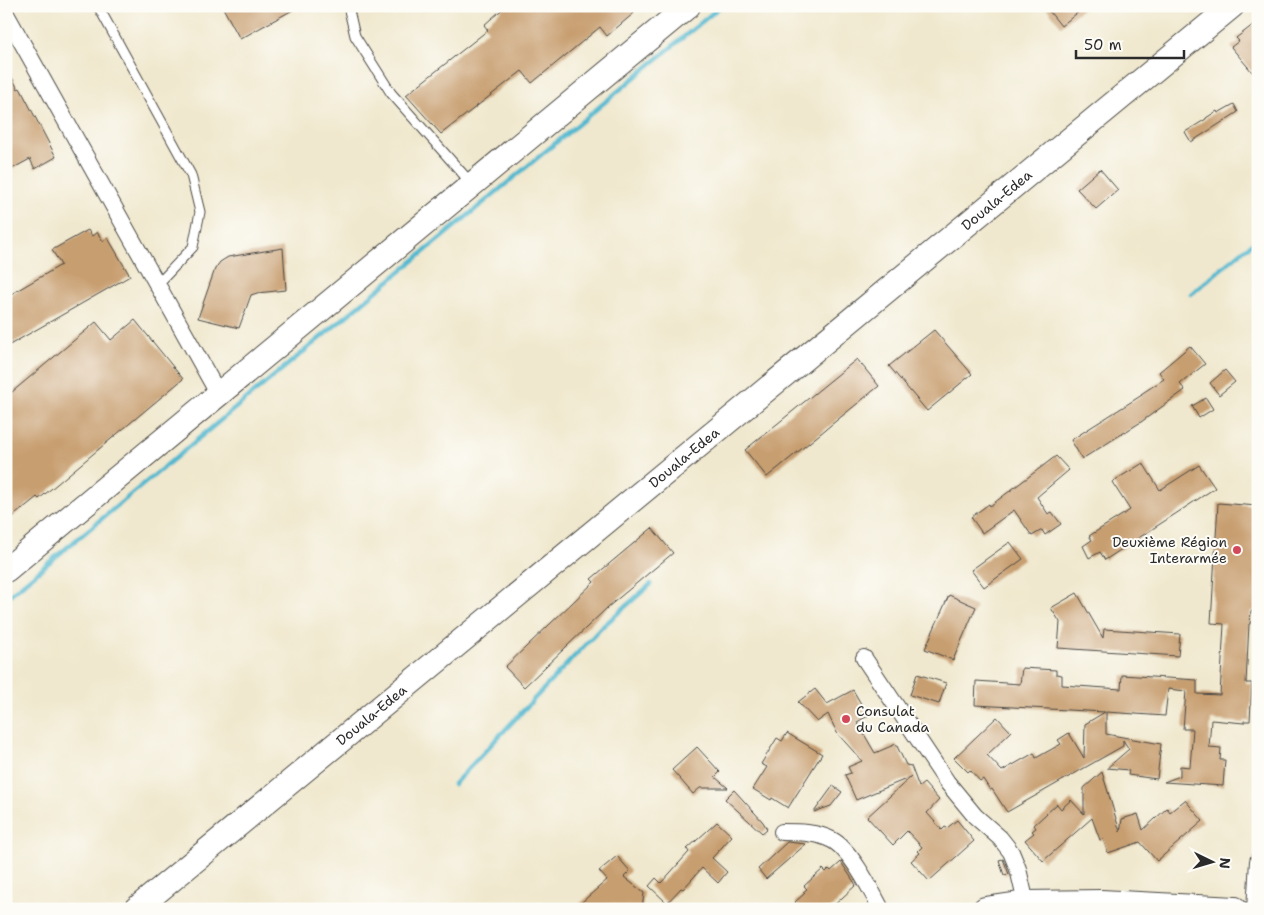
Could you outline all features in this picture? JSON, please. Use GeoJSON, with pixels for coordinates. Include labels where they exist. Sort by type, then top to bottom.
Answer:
{"type":"FeatureCollection","features":[{"type":"Feature","properties":{"kind":"main road"},"geometry":{"type":"LineString","coordinates":[[6,570],[688,6]]}},
{"type":"Feature","properties":{"kind":"main road","name":"Douala-Edea"},"geometry":{"type":"LineString","coordinates":[[136,909],[1232,6]]}},
{"type":"Feature","properties":{"kind":"main road"},"geometry":{"type":"LineString","coordinates":[[985,909],[1026,903],[1235,909]]}},
{"type":"Feature","properties":{"kind":"street"},"geometry":{"type":"LineString","coordinates":[[6,14],[219,395]]}},
{"type":"Feature","properties":{"kind":"street"},"geometry":{"type":"LineString","coordinates":[[864,658],[947,782],[975,816],[1000,838],[1011,852],[1018,869],[1026,903]]}},
{"type":"Feature","properties":{"kind":"street"},"geometry":{"type":"LineString","coordinates":[[782,832],[817,835],[832,839],[842,847],[856,866],[881,909]]}},
{"type":"Feature","properties":{"kind":"street"},"geometry":{"type":"LineString","coordinates":[[1255,909],[1258,861]]}},
{"type":"Feature","properties":{"kind":"lane"},"geometry":{"type":"LineString","coordinates":[[98,6],[191,175],[200,212],[193,247],[158,284]]}},
{"type":"Feature","properties":{"kind":"lane"},"geometry":{"type":"LineString","coordinates":[[348,6],[355,36],[391,93],[472,185]]}},
{"type":"Feature","properties":{"kind":"building"},"geometry":{"type":"Polygon","coordinates":[[[222,6],[300,6],[240,39],[222,6]]]}},
{"type":"Feature","properties":{"kind":"building"},"geometry":{"type":"Polygon","coordinates":[[[506,6],[629,6],[634,13],[607,36],[600,27],[532,83],[522,71],[441,134],[406,95],[488,30],[484,25],[506,6]]]}},
{"type":"Feature","properties":{"kind":"building"},"geometry":{"type":"Polygon","coordinates":[[[1045,6],[1086,6],[1061,26],[1045,6]]]}},
{"type":"Feature","properties":{"kind":"building"},"geometry":{"type":"Polygon","coordinates":[[[1258,21],[1258,79],[1231,47],[1239,41],[1236,38],[1258,21]]]}},
{"type":"Feature","properties":{"kind":"building"},"geometry":{"type":"Polygon","coordinates":[[[6,66],[18,89],[20,88],[56,157],[35,169],[30,159],[6,172],[6,66]]]}},
{"type":"Feature","properties":{"kind":"building"},"geometry":{"type":"Polygon","coordinates":[[[1234,104],[1238,112],[1191,142],[1185,132],[1217,111],[1218,113],[1234,104]]]}},
{"type":"Feature","properties":{"kind":"building"},"geometry":{"type":"Polygon","coordinates":[[[1100,169],[1118,190],[1096,209],[1077,189],[1100,169]]]}},
{"type":"Feature","properties":{"kind":"building"},"geometry":{"type":"Polygon","coordinates":[[[88,230],[92,236],[97,232],[103,241],[108,238],[130,276],[6,347],[6,297],[61,265],[52,250],[88,230]]]}},
{"type":"Feature","properties":{"kind":"building"},"geometry":{"type":"Polygon","coordinates":[[[283,248],[286,290],[251,295],[239,328],[198,318],[215,269],[220,262],[228,257],[283,248]]]}},
{"type":"Feature","properties":{"kind":"building"},"geometry":{"type":"Polygon","coordinates":[[[135,320],[183,379],[39,499],[37,497],[6,522],[6,397],[96,322],[111,340],[135,320]]]}},
{"type":"Feature","properties":{"kind":"building"},"geometry":{"type":"Polygon","coordinates":[[[934,330],[972,374],[927,411],[889,366],[934,330]]]}},
{"type":"Feature","properties":{"kind":"building"},"geometry":{"type":"Polygon","coordinates":[[[1190,346],[1205,364],[1180,384],[1185,390],[1141,422],[1082,459],[1071,440],[1164,379],[1159,372],[1190,346]]]}},
{"type":"Feature","properties":{"kind":"building"},"geometry":{"type":"Polygon","coordinates":[[[857,359],[879,386],[767,477],[745,450],[857,359]]]}},
{"type":"Feature","properties":{"kind":"building"},"geometry":{"type":"Polygon","coordinates":[[[1225,370],[1235,382],[1219,395],[1210,383],[1225,370]]]}},
{"type":"Feature","properties":{"kind":"building"},"geometry":{"type":"Polygon","coordinates":[[[1206,398],[1213,409],[1199,418],[1192,406],[1206,398]]]}},
{"type":"Feature","properties":{"kind":"building"},"geometry":{"type":"Polygon","coordinates":[[[1056,456],[1069,470],[1037,497],[1048,514],[1052,512],[1061,524],[1045,535],[1042,530],[1032,536],[1014,510],[982,533],[971,517],[989,504],[990,506],[1056,456]]]}},
{"type":"Feature","properties":{"kind":"building"},"geometry":{"type":"Polygon","coordinates":[[[1143,463],[1160,490],[1199,465],[1215,488],[1105,560],[1100,552],[1089,558],[1083,546],[1092,540],[1089,536],[1130,510],[1112,482],[1143,463]]]}},
{"type":"Feature","properties":{"kind":"building"},"geometry":{"type":"Polygon","coordinates":[[[1218,503],[1258,506],[1257,611],[1251,611],[1249,624],[1246,683],[1252,683],[1250,721],[1244,721],[1244,723],[1211,720],[1209,747],[1221,748],[1220,760],[1225,760],[1223,786],[1164,782],[1180,776],[1180,766],[1190,767],[1193,729],[1183,729],[1186,691],[1168,689],[1165,716],[1106,712],[1106,734],[1161,744],[1157,779],[1128,775],[1129,770],[1107,768],[1129,749],[1123,740],[1123,746],[1007,812],[983,779],[980,781],[970,770],[968,772],[954,758],[997,717],[1011,732],[987,755],[1002,771],[1034,753],[1036,758],[1061,744],[1058,740],[1069,733],[1084,758],[1085,724],[1105,712],[975,705],[976,681],[1020,684],[1022,668],[1056,670],[1056,674],[1062,675],[1062,685],[1121,689],[1122,675],[1197,680],[1197,694],[1220,695],[1224,624],[1211,623],[1218,503]]]}},
{"type":"Feature","properties":{"kind":"building"},"geometry":{"type":"Polygon","coordinates":[[[652,528],[673,553],[608,607],[524,687],[505,667],[594,582],[591,579],[652,528]]]}},
{"type":"Feature","properties":{"kind":"building"},"geometry":{"type":"Polygon","coordinates":[[[1010,542],[1023,559],[984,587],[971,570],[1010,542]]]}},
{"type":"Feature","properties":{"kind":"building"},"geometry":{"type":"Polygon","coordinates":[[[1077,593],[1103,638],[1104,629],[1180,634],[1178,656],[1058,648],[1060,622],[1051,608],[1077,593]]]}},
{"type":"Feature","properties":{"kind":"building"},"geometry":{"type":"Polygon","coordinates":[[[949,595],[976,607],[953,660],[925,649],[949,595]]]}},
{"type":"Feature","properties":{"kind":"building"},"geometry":{"type":"Polygon","coordinates":[[[917,674],[946,683],[939,704],[910,695],[917,674]]]}},
{"type":"Feature","properties":{"kind":"building"},"geometry":{"type":"Polygon","coordinates":[[[815,689],[827,704],[853,690],[868,716],[857,722],[875,753],[896,744],[906,765],[911,766],[919,787],[924,783],[939,800],[927,813],[942,830],[957,820],[974,841],[929,881],[911,861],[920,853],[918,851],[922,847],[907,831],[893,845],[867,817],[911,777],[856,800],[845,775],[851,773],[848,767],[862,761],[837,733],[828,714],[817,722],[798,702],[815,689]]]}},
{"type":"Feature","properties":{"kind":"building"},"geometry":{"type":"Polygon","coordinates":[[[787,733],[822,754],[788,808],[753,789],[767,767],[761,764],[777,738],[782,741],[787,733]]]}},
{"type":"Feature","properties":{"kind":"building"},"geometry":{"type":"Polygon","coordinates":[[[697,747],[720,772],[715,777],[728,788],[700,788],[693,794],[672,770],[697,747]]]}},
{"type":"Feature","properties":{"kind":"building"},"geometry":{"type":"Polygon","coordinates":[[[1102,772],[1120,832],[1122,819],[1138,814],[1143,830],[1167,808],[1170,812],[1185,800],[1203,821],[1157,861],[1140,842],[1108,853],[1103,839],[1100,840],[1092,818],[1043,861],[1025,840],[1034,833],[1032,831],[1036,828],[1034,825],[1057,804],[1061,809],[1071,800],[1084,814],[1084,788],[1102,772]]]}},
{"type":"Feature","properties":{"kind":"building"},"geometry":{"type":"Polygon","coordinates":[[[833,786],[842,792],[831,806],[814,812],[833,786]]]}},
{"type":"Feature","properties":{"kind":"building"},"geometry":{"type":"Polygon","coordinates":[[[734,790],[763,822],[767,829],[762,833],[725,799],[734,790]]]}},
{"type":"Feature","properties":{"kind":"building"},"geometry":{"type":"Polygon","coordinates":[[[717,822],[732,836],[712,858],[727,872],[718,883],[702,868],[667,903],[649,886],[656,878],[661,883],[689,852],[687,849],[717,822]]]}},
{"type":"Feature","properties":{"kind":"building"},"geometry":{"type":"Polygon","coordinates":[[[787,842],[806,844],[766,879],[758,869],[787,842]]]}},
{"type":"Feature","properties":{"kind":"building"},"geometry":{"type":"Polygon","coordinates":[[[617,856],[630,871],[624,877],[644,893],[642,909],[574,909],[607,880],[599,871],[617,856]]]}},
{"type":"Feature","properties":{"kind":"building"},"geometry":{"type":"Polygon","coordinates":[[[1003,859],[1009,874],[1004,875],[999,860],[1003,859]]]}},
{"type":"Feature","properties":{"kind":"building"},"geometry":{"type":"Polygon","coordinates":[[[841,862],[856,885],[830,909],[801,909],[795,902],[805,893],[803,892],[807,889],[804,886],[823,869],[826,872],[829,869],[831,871],[841,862]]]}},
{"type":"Feature","properties":{"kind":"waterway"},"geometry":{"type":"LineString","coordinates":[[6,598],[721,6]]}},
{"type":"Feature","properties":{"kind":"waterway"},"geometry":{"type":"LineString","coordinates":[[1191,294],[1258,238]]}},
{"type":"Feature","properties":{"kind":"waterway"},"geometry":{"type":"LineString","coordinates":[[454,784],[601,628],[651,584]]}},
{"type":"Feature","properties":{"kind":"place","name":"Deuxième Région Interarmée"},"geometry":{"type":"Point","coordinates":[1237,550]}},
{"type":"Feature","properties":{"kind":"place","name":"Consulat du Canada"},"geometry":{"type":"Point","coordinates":[846,719]}}]}
